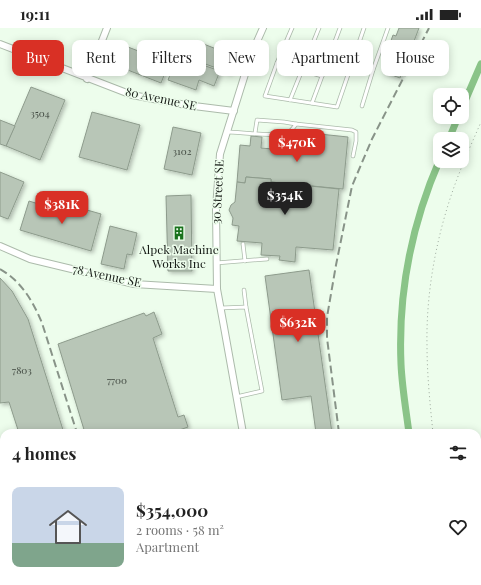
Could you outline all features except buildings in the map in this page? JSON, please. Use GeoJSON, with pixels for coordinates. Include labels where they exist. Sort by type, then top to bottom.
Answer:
{"type":"FeatureCollection","features":[{"type":"Feature","properties":{"kind":"street"},"geometry":{"type":"LineString","coordinates":[[87,78],[107,28]]}},
{"type":"Feature","properties":{"kind":"street","name":"30 Street SE"},"geometry":{"type":"LineString","coordinates":[[242,429],[217,288],[216,208],[220,154],[251,55],[263,28]]}},
{"type":"Feature","properties":{"kind":"street","name":"80 Avenue SE"},"geometry":{"type":"LineString","coordinates":[[0,44],[132,95],[186,105],[234,111]]}},
{"type":"Feature","properties":{"kind":"street","name":"78 Avenue SE"},"geometry":{"type":"LineString","coordinates":[[0,246],[30,259],[134,284],[217,288]]}},
{"type":"Feature","properties":{"kind":"lane"},"geometry":{"type":"LineString","coordinates":[[287,40],[292,28]]}},
{"type":"Feature","properties":{"kind":"lane"},"geometry":{"type":"LineString","coordinates":[[313,40],[318,28]]}},
{"type":"Feature","properties":{"kind":"lane"},"geometry":{"type":"LineString","coordinates":[[336,40],[340,28]]}},
{"type":"Feature","properties":{"kind":"lane"},"geometry":{"type":"LineString","coordinates":[[360,40],[364,28]]}},
{"type":"Feature","properties":{"kind":"lane"},"geometry":{"type":"LineString","coordinates":[[373,70],[388,28]]}},
{"type":"Feature","properties":{"kind":"lane"},"geometry":{"type":"LineString","coordinates":[[277,63],[265,96],[337,107],[348,76]]}},
{"type":"Feature","properties":{"kind":"lane"},"geometry":{"type":"LineString","coordinates":[[290,100],[299,76]]}},
{"type":"Feature","properties":{"kind":"lane"},"geometry":{"type":"LineString","coordinates":[[312,103],[322,76]]}},
{"type":"Feature","properties":{"kind":"lane"},"geometry":{"type":"LineString","coordinates":[[362,106],[371,76]]}},
{"type":"Feature","properties":{"kind":"lane"},"geometry":{"type":"LineString","coordinates":[[255,133],[257,120],[352,130],[356,132],[353,156]]}},
{"type":"Feature","properties":{"kind":"lane"},"geometry":{"type":"LineString","coordinates":[[227,132],[281,134],[291,131],[296,124]]}},
{"type":"Feature","properties":{"kind":"lane"},"geometry":{"type":"LineString","coordinates":[[243,244],[245,261]]}},
{"type":"Feature","properties":{"kind":"lane"},"geometry":{"type":"LineString","coordinates":[[216,263],[267,259]]}},
{"type":"Feature","properties":{"kind":"lane"},"geometry":{"type":"LineString","coordinates":[[236,397],[262,391],[244,290]]}},
{"type":"Feature","properties":{"kind":"lane"},"geometry":{"type":"LineString","coordinates":[[221,308],[246,307]]}},
{"type":"Feature","properties":{"kind":"path"},"geometry":{"type":"LineString","coordinates":[[434,429],[427,344],[430,291],[434,264],[442,224],[453,190],[462,164],[481,122]]}},
{"type":"Feature","properties":{"kind":"waterway"},"geometry":{"type":"LineString","coordinates":[[469,92],[481,64]]}},
{"type":"Feature","properties":{"kind":"waterway"},"geometry":{"type":"LineString","coordinates":[[452,132],[455,124]]}},
{"type":"Feature","properties":{"kind":"waterway"},"geometry":{"type":"LineString","coordinates":[[408,429],[401,364],[402,311],[409,259],[422,208],[436,168]]}},
{"type":"Feature","properties":{"kind":"railway"},"geometry":{"type":"LineString","coordinates":[[338,429],[327,338],[327,317],[352,186],[372,139],[429,28]]}},
{"type":"Feature","properties":{"kind":"railway"},"geometry":{"type":"LineString","coordinates":[[0,269],[14,279],[26,292],[42,323],[76,429]]}},
{"type":"Feature","properties":{"kind":"place","name":"Alpek Machine Works Inc"},"geometry":{"type":"Point","coordinates":[179,233]}}]}
